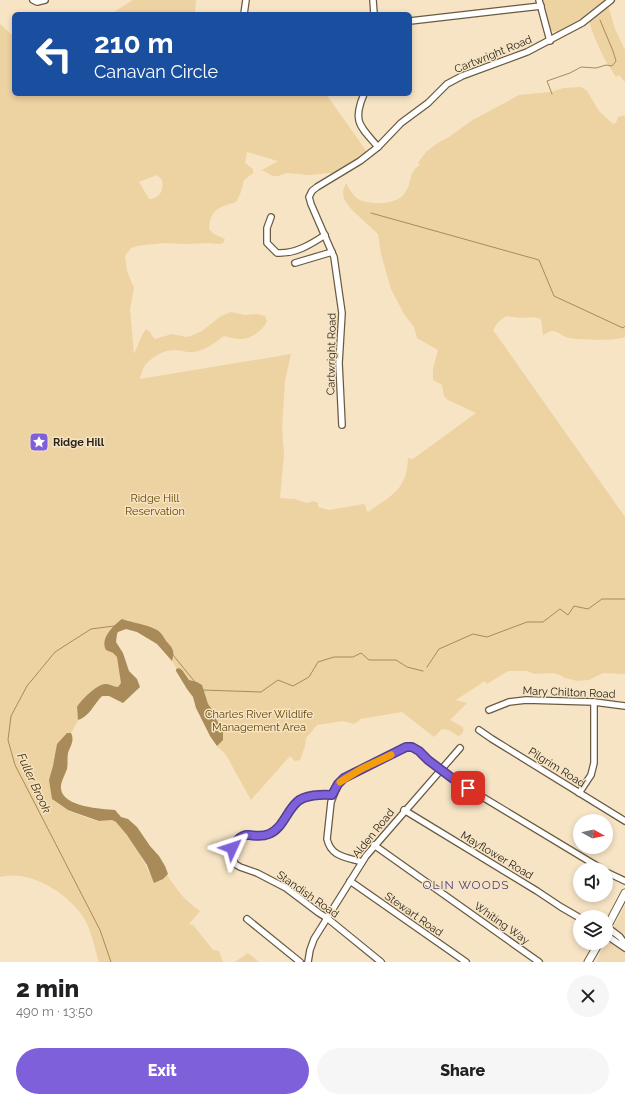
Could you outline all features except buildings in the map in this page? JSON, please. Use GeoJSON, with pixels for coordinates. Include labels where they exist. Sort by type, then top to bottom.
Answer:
{"type":"FeatureCollection","features":[{"type":"Feature","properties":{"kind":"main road"},"geometry":{"type":"LineString","coordinates":[[613,916],[625,893]]}},
{"type":"Feature","properties":{"kind":"main road"},"geometry":{"type":"LineString","coordinates":[[588,962],[595,950]]}},
{"type":"Feature","properties":{"kind":"street"},"geometry":{"type":"LineString","coordinates":[[32,0],[37,2],[45,0]]}},
{"type":"Feature","properties":{"kind":"street"},"geometry":{"type":"LineString","coordinates":[[244,12],[246,0]]}},
{"type":"Feature","properties":{"kind":"street"},"geometry":{"type":"LineString","coordinates":[[373,0],[374,12]]}},
{"type":"Feature","properties":{"kind":"street","name":"Cartwright Road"},"geometry":{"type":"LineString","coordinates":[[342,425],[339,364],[342,314],[334,257],[309,197],[312,192],[317,187],[351,167],[378,147],[401,123],[428,103],[447,84],[462,76],[527,52],[550,41],[586,21],[611,0]]}},
{"type":"Feature","properties":{"kind":"street"},"geometry":{"type":"LineString","coordinates":[[412,21],[540,3],[550,41]]}},
{"type":"Feature","properties":{"kind":"street"},"geometry":{"type":"LineString","coordinates":[[363,96],[358,110],[358,120],[360,126],[378,147]]}},
{"type":"Feature","properties":{"kind":"street"},"geometry":{"type":"LineString","coordinates":[[271,217],[267,228],[267,243],[277,253],[292,252],[311,244],[325,235]]}},
{"type":"Feature","properties":{"kind":"street"},"geometry":{"type":"LineString","coordinates":[[295,263],[332,252]]}},
{"type":"Feature","properties":{"kind":"street","name":"Mary Chilton Road"},"geometry":{"type":"LineString","coordinates":[[489,710],[516,700],[594,702],[625,706]]}},
{"type":"Feature","properties":{"kind":"street"},"geometry":{"type":"LineString","coordinates":[[579,793],[591,775],[594,762],[594,702]]}},
{"type":"Feature","properties":{"kind":"street","name":"Pilgrim Road"},"geometry":{"type":"LineString","coordinates":[[479,730],[625,820]]}},
{"type":"Feature","properties":{"kind":"street"},"geometry":{"type":"LineString","coordinates":[[362,862],[340,856],[333,852],[330,848],[327,839],[332,795],[338,784],[344,778],[406,747],[412,747],[456,781],[590,862]]}},
{"type":"Feature","properties":{"kind":"street","name":"Alden Road"},"geometry":{"type":"LineString","coordinates":[[308,962],[314,939],[374,845],[460,748]]}},
{"type":"Feature","properties":{"kind":"street","name":"Standish Road"},"geometry":{"type":"LineString","coordinates":[[332,795],[317,795],[300,800],[293,806],[275,831],[267,835],[241,836],[232,848],[233,858],[235,864],[240,867],[257,873],[286,888],[327,918],[381,962]]}},
{"type":"Feature","properties":{"kind":"street","name":"Mayflower Road"},"geometry":{"type":"LineString","coordinates":[[404,810],[573,914]]}},
{"type":"Feature","properties":{"kind":"street","name":"Whiting Way"},"geometry":{"type":"LineString","coordinates":[[374,845],[540,962]]}},
{"type":"Feature","properties":{"kind":"street"},"geometry":{"type":"LineString","coordinates":[[613,875],[625,881]]}},
{"type":"Feature","properties":{"kind":"street","name":"Stewart Road"},"geometry":{"type":"LineString","coordinates":[[350,881],[466,962]]}},
{"type":"Feature","properties":{"kind":"street"},"geometry":{"type":"LineString","coordinates":[[247,919],[300,962]]}},
{"type":"Feature","properties":{"kind":"street"},"geometry":{"type":"LineString","coordinates":[[613,934],[620,937],[625,944]]}},
{"type":"Feature","properties":{"kind":"street"},"geometry":{"type":"LineString","coordinates":[[613,937],[625,948]]}},
{"type":"Feature","properties":{"kind":"shaded area"},"geometry":{"type":"Polygon","coordinates":[[[122,619],[148,626],[158,631],[172,648],[172,661],[157,644],[137,632],[126,629],[118,632],[116,642],[123,653],[129,671],[137,679],[140,687],[123,703],[109,696],[102,696],[85,716],[78,720],[77,707],[90,692],[103,684],[118,687],[121,683],[117,657],[113,653],[106,650],[105,641],[108,633],[122,619]]]}},
{"type":"Feature","properties":{"kind":"shaded area"},"geometry":{"type":"Polygon","coordinates":[[[179,668],[189,680],[202,685],[208,704],[214,712],[215,717],[223,731],[223,740],[217,746],[210,736],[196,708],[193,697],[176,671],[176,669],[179,668]]]}},
{"type":"Feature","properties":{"kind":"shaded area"},"geometry":{"type":"Polygon","coordinates":[[[67,733],[71,733],[72,743],[68,753],[67,769],[61,784],[63,795],[68,800],[84,806],[115,810],[121,817],[128,819],[137,827],[165,866],[168,874],[163,879],[154,883],[147,865],[127,835],[116,822],[112,820],[99,821],[76,813],[68,810],[52,799],[49,780],[57,744],[67,733]]]}},
{"type":"Feature","properties":{"kind":"shaded area"},"geometry":{"type":"Polygon","coordinates":[[[625,905],[625,962],[596,962],[602,950],[613,950],[613,936],[616,931],[616,923],[625,905]]]}},
{"type":"Feature","properties":{"kind":"green space"},"geometry":{"type":"Polygon","coordinates":[[[133,0],[196,0],[195,12],[114,12],[133,0]]]}},
{"type":"Feature","properties":{"kind":"green space"},"geometry":{"type":"Polygon","coordinates":[[[542,0],[606,0],[583,18],[558,32],[552,31],[549,28],[542,0]]]}},
{"type":"Feature","properties":{"kind":"green space"},"geometry":{"type":"Polygon","coordinates":[[[608,5],[615,29],[625,50],[625,82],[619,75],[616,77],[608,64],[597,43],[589,21],[608,5]]]}},
{"type":"Feature","properties":{"kind":"green space","name":"Ridge Hill Reservation"},"geometry":{"type":"Polygon","coordinates":[[[0,24],[12,35],[12,96],[327,96],[367,152],[351,165],[335,174],[309,175],[287,173],[273,176],[262,170],[278,161],[247,152],[245,163],[253,169],[253,173],[244,180],[241,192],[236,202],[220,207],[211,217],[209,229],[214,234],[225,239],[223,243],[164,243],[137,246],[131,248],[125,256],[127,271],[134,288],[130,309],[134,354],[146,329],[155,339],[172,334],[186,337],[202,331],[221,316],[231,312],[245,315],[258,314],[265,316],[267,321],[263,327],[249,338],[239,339],[224,336],[202,350],[189,352],[169,350],[161,353],[146,364],[140,379],[291,354],[285,381],[282,428],[284,455],[280,498],[295,499],[307,503],[314,501],[318,503],[318,507],[329,510],[364,504],[368,512],[397,491],[405,478],[408,458],[413,459],[476,413],[448,400],[444,396],[442,385],[433,380],[433,369],[438,350],[417,338],[414,327],[404,314],[391,289],[381,254],[378,234],[351,209],[344,199],[343,191],[346,183],[358,199],[365,202],[383,203],[400,198],[407,190],[413,172],[420,165],[418,163],[426,152],[471,121],[519,95],[551,92],[563,88],[581,87],[587,91],[599,111],[613,124],[616,123],[618,117],[625,115],[625,337],[606,340],[574,339],[554,331],[550,331],[543,335],[541,319],[534,317],[521,318],[506,316],[498,322],[493,330],[625,517],[625,674],[603,673],[589,680],[577,681],[553,673],[534,674],[527,671],[508,671],[487,684],[485,681],[456,700],[467,703],[450,720],[463,727],[461,735],[458,736],[449,730],[442,729],[434,737],[402,712],[360,719],[354,724],[343,721],[317,725],[306,738],[300,760],[295,761],[290,756],[251,800],[226,755],[217,746],[219,744],[179,668],[177,669],[172,661],[174,656],[142,630],[112,628],[106,650],[113,653],[117,657],[122,684],[119,689],[77,708],[77,713],[80,717],[71,733],[63,738],[53,800],[74,813],[100,821],[113,820],[117,823],[134,844],[149,873],[167,875],[182,895],[200,911],[189,924],[193,925],[213,950],[219,951],[223,962],[99,962],[91,934],[84,918],[68,900],[47,885],[36,880],[12,875],[0,877],[0,24]],[[157,175],[139,182],[149,199],[153,199],[158,196],[162,190],[162,180],[157,175]]]}},
{"type":"Feature","properties":{"kind":"green space"},"geometry":{"type":"Polygon","coordinates":[[[248,953],[259,962],[235,962],[248,953]]]}},
{"type":"Feature","properties":{"kind":"waterway"},"geometry":{"type":"LineString","coordinates":[[552,94],[547,81],[570,73],[581,67],[596,68],[606,65],[612,66],[616,61],[600,20]]}},
{"type":"Feature","properties":{"kind":"waterway"},"geometry":{"type":"LineString","coordinates":[[371,213],[539,260],[554,296],[623,328],[625,326]]}},
{"type":"Feature","properties":{"kind":"waterway","name":"Fuller Brook"},"geometry":{"type":"LineString","coordinates":[[427,667],[439,649],[473,634],[487,637],[527,622],[543,622],[560,609],[568,615],[574,606],[588,609],[602,599],[625,599]]}},
{"type":"Feature","properties":{"kind":"waterway","name":"Fuller Brook"},"geometry":{"type":"LineString","coordinates":[[111,962],[100,930],[15,765],[8,740],[11,716],[27,686],[55,652],[91,629],[114,626]]}},
{"type":"Feature","properties":{"kind":"waterway","name":"Fuller Brook"},"geometry":{"type":"LineString","coordinates":[[202,690],[261,692],[278,680],[293,686],[309,677],[318,662],[334,657],[353,657],[361,653],[369,660],[396,660],[407,667],[423,671]]}},
{"type":"Feature","properties":{"kind":"waterway","name":"Fuller Brook"},"geometry":{"type":"LineString","coordinates":[[173,655],[195,682]]}},
{"type":"Feature","properties":{"kind":"slow traffic"},"geometry":{"type":"LineString","coordinates":[[340,782],[344,778],[391,755]]}},
{"type":"Feature","properties":{"kind":"place","name":"Ridge Hill"},"geometry":{"type":"Point","coordinates":[39,442]}},
{"type":"Feature","properties":{"kind":"district","name":"OLIN WOODS"},"geometry":{"type":"Point","coordinates":[466,885]}},
{"type":"Feature","properties":{"kind":"route"},"geometry":{"type":"LineString","coordinates":[[232,848],[241,836],[267,835],[275,831],[296,802],[317,795],[332,795],[335,788],[344,778],[406,747],[412,747],[419,751],[428,760],[468,788]]}},
{"type":"Feature","properties":{"kind":"park label","name":"Charles River Wildlife Management Area"},"geometry":{"type":"Point","coordinates":[259,720]}}]}
